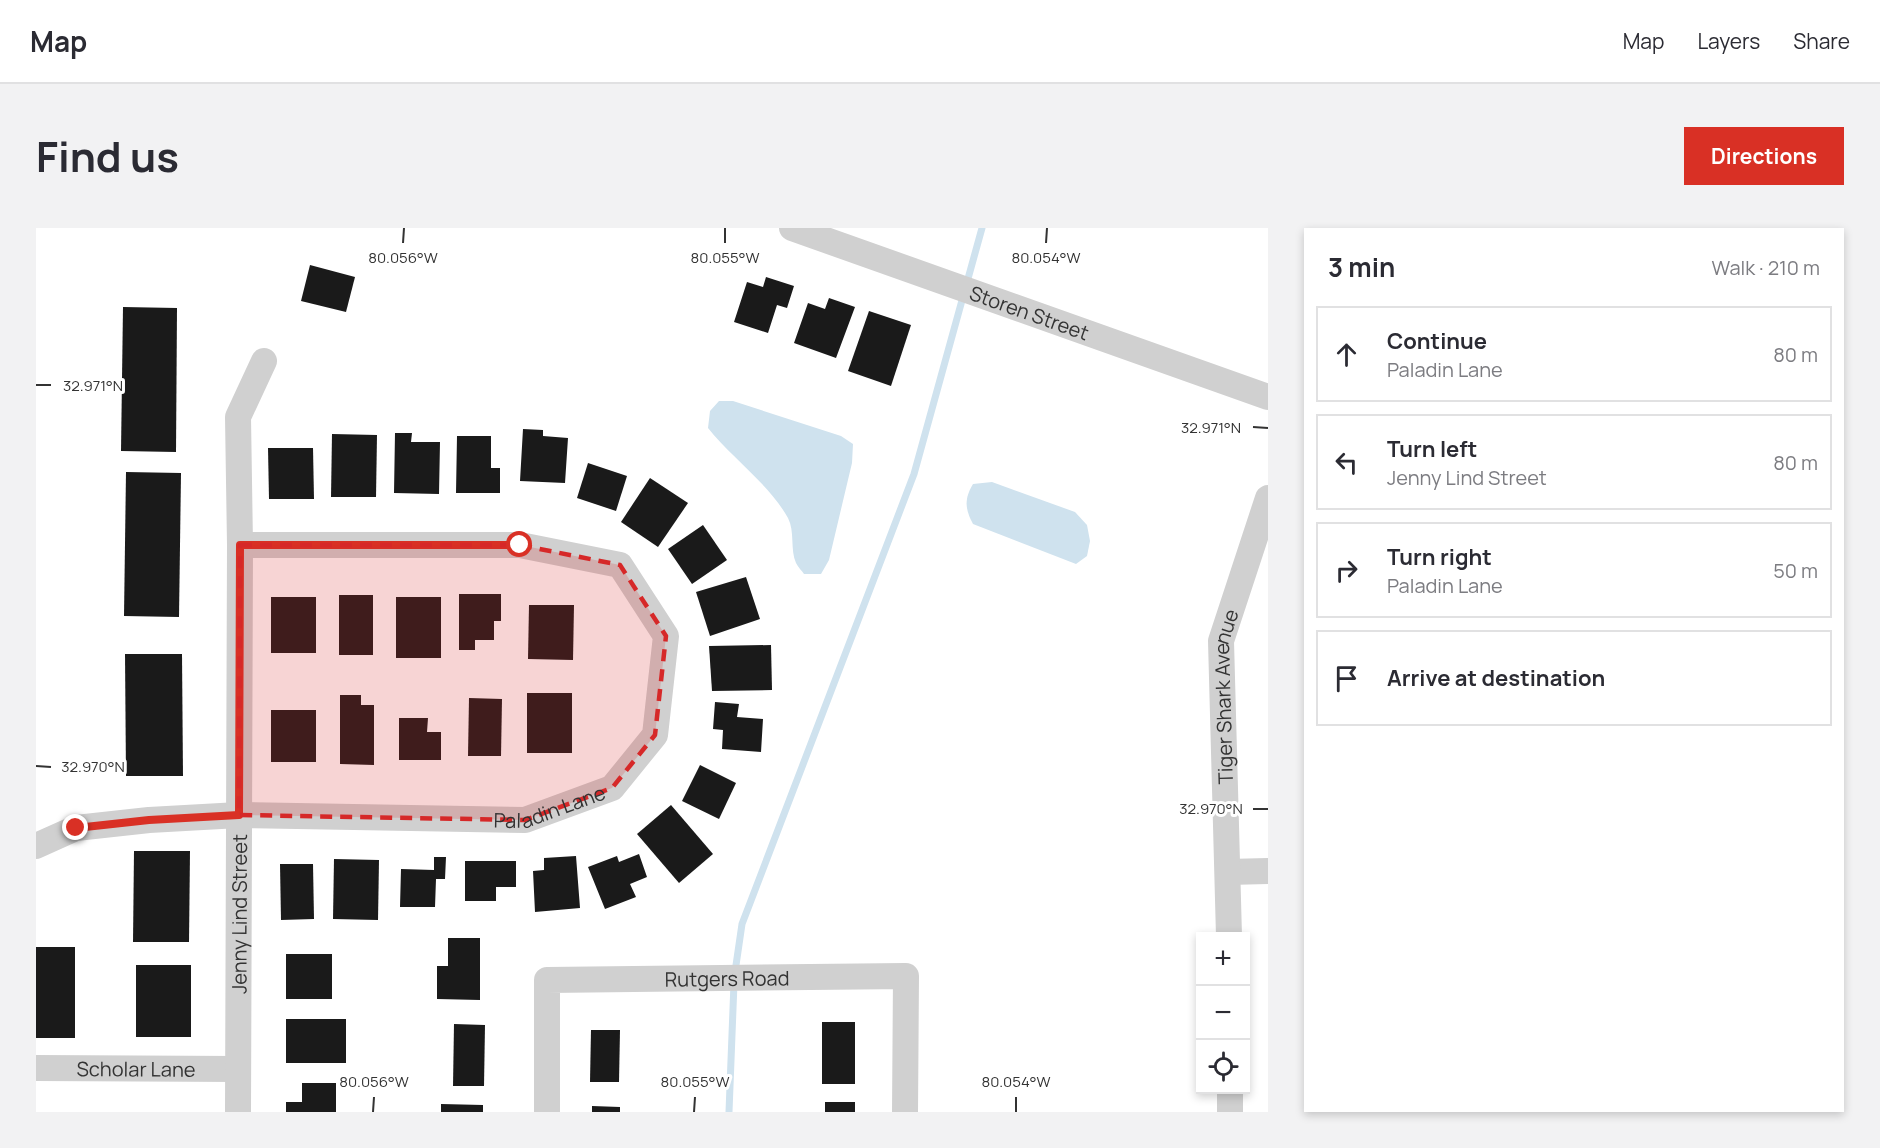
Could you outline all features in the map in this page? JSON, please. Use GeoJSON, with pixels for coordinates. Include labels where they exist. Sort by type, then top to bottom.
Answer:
{"type":"FeatureCollection","features":[{"type":"Feature","properties":{"kind":"street","name":"Storen Street"},"geometry":{"type":"LineString","coordinates":[[792,228],[1268,397]]}},
{"type":"Feature","properties":{"kind":"street","name":"Jenny Lind Street"},"geometry":{"type":"LineString","coordinates":[[238,1112],[240,545],[238,417],[264,361]]}},
{"type":"Feature","properties":{"kind":"street","name":"Tiger Shark Avenue"},"geometry":{"type":"LineString","coordinates":[[1228,932],[1221,641],[1268,498]]}},
{"type":"Feature","properties":{"kind":"street","name":"Paladin Lane"},"geometry":{"type":"LineString","coordinates":[[36,846],[76,828],[149,820],[239,815],[525,820],[612,788],[655,735],[666,636],[620,565],[520,545],[240,545]]}},
{"type":"Feature","properties":{"kind":"street"},"geometry":{"type":"LineString","coordinates":[[1228,872],[1268,871]]}},
{"type":"Feature","properties":{"kind":"street","name":"Rutgers Road"},"geometry":{"type":"LineString","coordinates":[[546,1112],[547,980],[906,976],[905,1112]]}},
{"type":"Feature","properties":{"kind":"street","name":"Scholar Lane"},"geometry":{"type":"LineString","coordinates":[[36,1068],[238,1069]]}},
{"type":"Feature","properties":{"kind":"street"},"geometry":{"type":"LineString","coordinates":[[1230,1094],[1230,1112]]}},
{"type":"Feature","properties":{"kind":"highlighted area"},"geometry":{"type":"Polygon","coordinates":[[[240,545],[520,545],[620,565],[666,636],[655,735],[612,788],[525,820],[239,815],[240,545]]]}},
{"type":"Feature","properties":{"kind":"water"},"geometry":{"type":"Polygon","coordinates":[[[719,401],[733,401],[841,436],[853,444],[852,463],[829,560],[821,574],[804,574],[794,558],[788,518],[761,482],[708,428],[710,411],[719,401]]]}},
{"type":"Feature","properties":{"kind":"water"},"geometry":{"type":"Polygon","coordinates":[[[992,482],[1075,512],[1087,525],[1090,541],[1087,556],[1076,564],[973,524],[968,514],[967,504],[970,489],[973,484],[992,482]]]}},
{"type":"Feature","properties":{"kind":"building"},"geometry":{"type":"Polygon","coordinates":[[[310,265],[355,277],[346,312],[301,301],[310,265]]]}},
{"type":"Feature","properties":{"kind":"building"},"geometry":{"type":"Polygon","coordinates":[[[766,277],[794,286],[787,308],[777,305],[768,333],[734,322],[747,282],[763,287],[766,277]]]}},
{"type":"Feature","properties":{"kind":"building"},"geometry":{"type":"Polygon","coordinates":[[[829,298],[855,307],[836,358],[794,343],[808,303],[825,309],[829,298]]]}},
{"type":"Feature","properties":{"kind":"building"},"geometry":{"type":"Polygon","coordinates":[[[123,307],[177,308],[176,452],[121,451],[123,307]]]}},
{"type":"Feature","properties":{"kind":"building"},"geometry":{"type":"Polygon","coordinates":[[[869,311],[911,325],[891,386],[848,371],[869,311]]]}},
{"type":"Feature","properties":{"kind":"building"},"geometry":{"type":"Polygon","coordinates":[[[523,429],[543,430],[543,436],[568,438],[565,483],[520,481],[523,429]]]}},
{"type":"Feature","properties":{"kind":"building"},"geometry":{"type":"Polygon","coordinates":[[[395,433],[412,433],[411,442],[440,442],[439,494],[394,493],[395,433]]]}},
{"type":"Feature","properties":{"kind":"building"},"geometry":{"type":"Polygon","coordinates":[[[332,434],[377,435],[376,497],[331,497],[332,434]]]}},
{"type":"Feature","properties":{"kind":"building"},"geometry":{"type":"Polygon","coordinates":[[[457,436],[491,436],[491,468],[500,468],[500,493],[456,493],[457,436]]]}},
{"type":"Feature","properties":{"kind":"building"},"geometry":{"type":"Polygon","coordinates":[[[268,448],[313,448],[314,499],[269,499],[268,448]]]}},
{"type":"Feature","properties":{"kind":"building"},"geometry":{"type":"Polygon","coordinates":[[[588,463],[627,476],[616,511],[577,498],[588,463]]]}},
{"type":"Feature","properties":{"kind":"building"},"geometry":{"type":"Polygon","coordinates":[[[126,472],[181,473],[179,617],[124,616],[126,472]]]}},
{"type":"Feature","properties":{"kind":"building"},"geometry":{"type":"Polygon","coordinates":[[[650,478],[688,503],[658,547],[621,522],[650,478]]]}},
{"type":"Feature","properties":{"kind":"building"},"geometry":{"type":"Polygon","coordinates":[[[703,525],[727,560],[692,584],[668,549],[703,525]]]}},
{"type":"Feature","properties":{"kind":"building"},"geometry":{"type":"Polygon","coordinates":[[[746,577],[760,619],[710,636],[696,592],[746,577]]]}},
{"type":"Feature","properties":{"kind":"building"},"geometry":{"type":"Polygon","coordinates":[[[459,594],[501,594],[501,621],[494,621],[494,640],[475,640],[475,650],[459,650],[459,594]]]}},
{"type":"Feature","properties":{"kind":"building"},"geometry":{"type":"Polygon","coordinates":[[[339,595],[373,595],[373,655],[339,655],[339,595]]]}},
{"type":"Feature","properties":{"kind":"building"},"geometry":{"type":"Polygon","coordinates":[[[271,597],[316,597],[316,653],[271,653],[271,597]]]}},
{"type":"Feature","properties":{"kind":"building"},"geometry":{"type":"Polygon","coordinates":[[[396,597],[441,597],[441,658],[396,658],[396,597]]]}},
{"type":"Feature","properties":{"kind":"building"},"geometry":{"type":"Polygon","coordinates":[[[529,605],[574,605],[573,660],[528,659],[529,605]]]}},
{"type":"Feature","properties":{"kind":"building"},"geometry":{"type":"Polygon","coordinates":[[[771,645],[772,690],[712,691],[709,646],[771,645]]]}},
{"type":"Feature","properties":{"kind":"building"},"geometry":{"type":"Polygon","coordinates":[[[125,654],[182,654],[183,776],[126,776],[125,654]]]}},
{"type":"Feature","properties":{"kind":"building"},"geometry":{"type":"Polygon","coordinates":[[[527,693],[572,693],[572,753],[527,753],[527,693]]]}},
{"type":"Feature","properties":{"kind":"building"},"geometry":{"type":"Polygon","coordinates":[[[340,695],[361,695],[361,705],[374,705],[374,765],[340,764],[340,695]]]}},
{"type":"Feature","properties":{"kind":"building"},"geometry":{"type":"Polygon","coordinates":[[[469,698],[502,699],[501,756],[468,756],[469,698]]]}},
{"type":"Feature","properties":{"kind":"building"},"geometry":{"type":"Polygon","coordinates":[[[715,702],[739,704],[737,717],[763,719],[761,752],[722,749],[723,730],[713,729],[715,702]]]}},
{"type":"Feature","properties":{"kind":"building"},"geometry":{"type":"Polygon","coordinates":[[[271,710],[316,710],[316,762],[271,762],[271,710]]]}},
{"type":"Feature","properties":{"kind":"building"},"geometry":{"type":"Polygon","coordinates":[[[399,718],[428,718],[427,732],[441,732],[441,760],[399,760],[399,718]]]}},
{"type":"Feature","properties":{"kind":"building"},"geometry":{"type":"Polygon","coordinates":[[[700,765],[736,783],[719,819],[682,801],[700,765]]]}},
{"type":"Feature","properties":{"kind":"building"},"geometry":{"type":"Polygon","coordinates":[[[671,805],[713,854],[679,883],[637,834],[671,805]]]}},
{"type":"Feature","properties":{"kind":"building"},"geometry":{"type":"Polygon","coordinates":[[[134,851],[190,851],[189,942],[133,942],[134,851]]]}},
{"type":"Feature","properties":{"kind":"building"},"geometry":{"type":"Polygon","coordinates":[[[639,854],[647,877],[630,884],[636,897],[605,909],[588,867],[617,856],[619,862],[639,854]]]}},
{"type":"Feature","properties":{"kind":"building"},"geometry":{"type":"Polygon","coordinates":[[[576,856],[580,908],[535,912],[533,871],[544,870],[544,858],[576,856]]]}},
{"type":"Feature","properties":{"kind":"building"},"geometry":{"type":"Polygon","coordinates":[[[434,857],[446,857],[445,879],[436,879],[435,907],[400,907],[401,869],[434,870],[434,857]]]}},
{"type":"Feature","properties":{"kind":"building"},"geometry":{"type":"Polygon","coordinates":[[[334,859],[379,860],[378,920],[333,919],[334,859]]]}},
{"type":"Feature","properties":{"kind":"building"},"geometry":{"type":"Polygon","coordinates":[[[465,861],[516,861],[516,887],[496,887],[496,901],[465,901],[465,861]]]}},
{"type":"Feature","properties":{"kind":"building"},"geometry":{"type":"Polygon","coordinates":[[[280,864],[313,864],[314,919],[281,920],[280,864]]]}},
{"type":"Feature","properties":{"kind":"building"},"geometry":{"type":"Polygon","coordinates":[[[448,938],[480,938],[480,1000],[437,999],[437,966],[448,966],[448,938]]]}},
{"type":"Feature","properties":{"kind":"building"},"geometry":{"type":"Polygon","coordinates":[[[36,947],[75,947],[75,1038],[36,1038],[36,947]]]}},
{"type":"Feature","properties":{"kind":"building"},"geometry":{"type":"Polygon","coordinates":[[[286,954],[332,954],[332,999],[286,999],[286,954]]]}},
{"type":"Feature","properties":{"kind":"building"},"geometry":{"type":"Polygon","coordinates":[[[136,965],[191,965],[191,1037],[136,1037],[136,965]]]}},
{"type":"Feature","properties":{"kind":"building"},"geometry":{"type":"Polygon","coordinates":[[[286,1019],[346,1019],[346,1063],[286,1063],[286,1019]]]}},
{"type":"Feature","properties":{"kind":"building"},"geometry":{"type":"Polygon","coordinates":[[[822,1022],[855,1022],[855,1084],[822,1084],[822,1022]]]}},
{"type":"Feature","properties":{"kind":"building"},"geometry":{"type":"Polygon","coordinates":[[[454,1024],[485,1025],[484,1086],[453,1086],[454,1024]]]}},
{"type":"Feature","properties":{"kind":"building"},"geometry":{"type":"Polygon","coordinates":[[[591,1030],[620,1030],[619,1082],[590,1082],[591,1030]]]}},
{"type":"Feature","properties":{"kind":"building"},"geometry":{"type":"Polygon","coordinates":[[[302,1083],[336,1083],[336,1112],[286,1112],[286,1102],[302,1102],[302,1083]]]}},
{"type":"Feature","properties":{"kind":"building"},"geometry":{"type":"Polygon","coordinates":[[[825,1102],[855,1102],[855,1112],[825,1112],[825,1102]]]}},
{"type":"Feature","properties":{"kind":"building"},"geometry":{"type":"Polygon","coordinates":[[[441,1104],[483,1105],[483,1112],[441,1112],[441,1104]]]}},
{"type":"Feature","properties":{"kind":"building"},"geometry":{"type":"Polygon","coordinates":[[[592,1106],[620,1107],[620,1112],[592,1112],[592,1106]]]}},
{"type":"Feature","properties":{"kind":"waterway"},"geometry":{"type":"LineString","coordinates":[[735,972],[742,924],[914,474],[982,228]]}},
{"type":"Feature","properties":{"kind":"waterway"},"geometry":{"type":"LineString","coordinates":[[729,1112],[734,983]]}},
{"type":"Feature","properties":{"kind":"route"},"geometry":{"type":"LineString","coordinates":[[76,828],[149,820],[239,815],[240,545],[520,545]]}}]}
